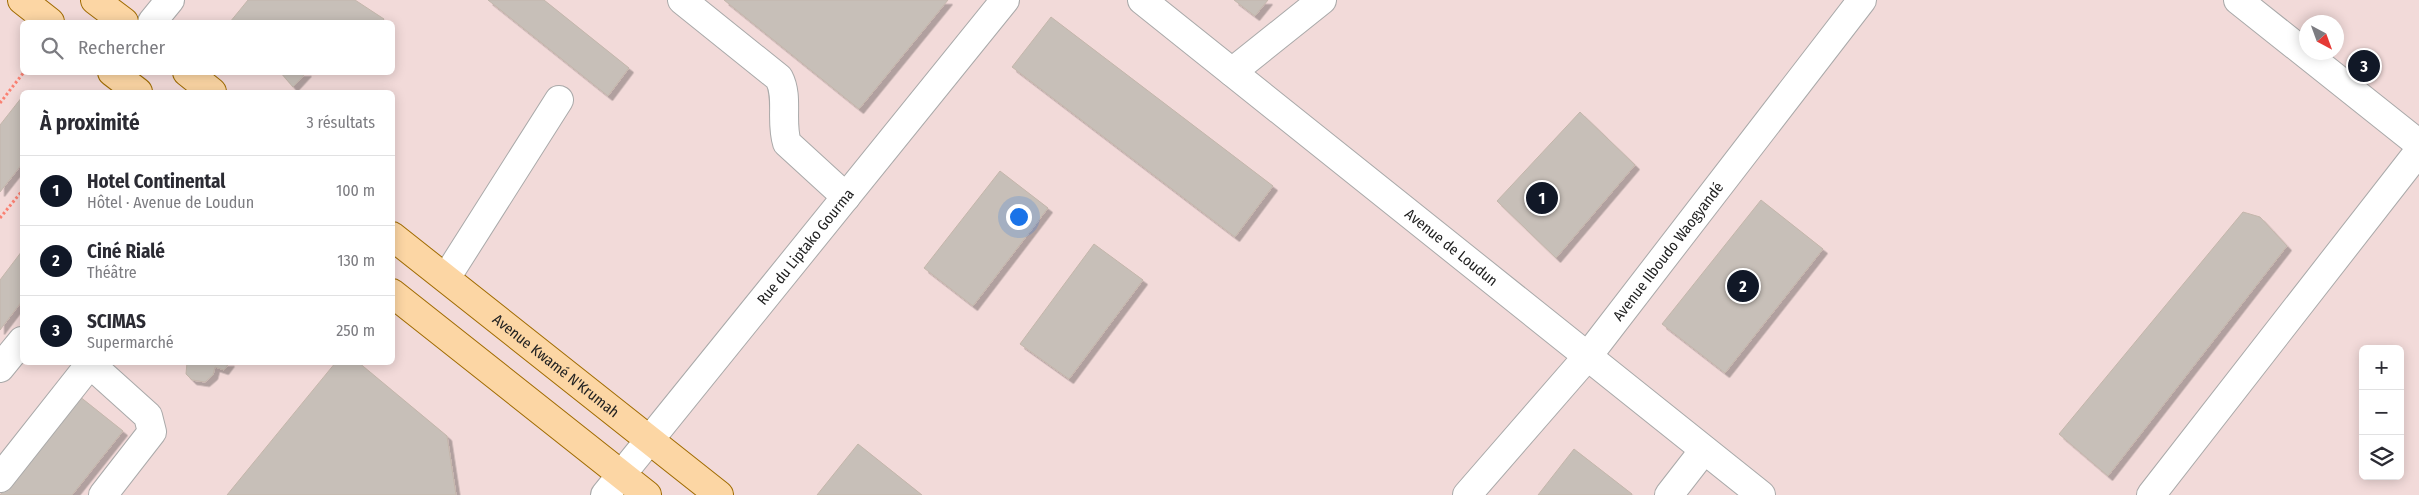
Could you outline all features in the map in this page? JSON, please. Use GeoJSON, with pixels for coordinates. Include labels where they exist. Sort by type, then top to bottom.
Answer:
{"type":"FeatureCollection","features":[{"type":"Feature","properties":{"kind":"main road"},"geometry":{"type":"LineString","coordinates":[[22,0],[47,20]]}},
{"type":"Feature","properties":{"kind":"main road"},"geometry":{"type":"LineString","coordinates":[[95,0],[121,20]]}},
{"type":"Feature","properties":{"kind":"main road"},"geometry":{"type":"LineString","coordinates":[[116,75],[135,90]]}},
{"type":"Feature","properties":{"kind":"main road"},"geometry":{"type":"LineString","coordinates":[[191,75],[210,90]]}},
{"type":"Feature","properties":{"kind":"main road","name":"Avenue Kwamé N'Krumah"},"geometry":{"type":"LineString","coordinates":[[395,238],[720,495]]}},
{"type":"Feature","properties":{"kind":"main road"},"geometry":{"type":"LineString","coordinates":[[395,296],[613,485],[647,495]]}},
{"type":"Feature","properties":{"kind":"street"},"geometry":{"type":"LineString","coordinates":[[154,20],[170,0]]}},
{"type":"Feature","properties":{"kind":"street"},"geometry":{"type":"LineString","coordinates":[[682,0],[779,78],[783,87],[783,131],[787,143],[846,197]]}},
{"type":"Feature","properties":{"kind":"street","name":"Rue du Liptako Gourma"},"geometry":{"type":"LineString","coordinates":[[613,485],[1005,0]]}},
{"type":"Feature","properties":{"kind":"street","name":"Avenue de Loudun"},"geometry":{"type":"LineString","coordinates":[[1142,0],[1761,495]]}},
{"type":"Feature","properties":{"kind":"street"},"geometry":{"type":"LineString","coordinates":[[1232,72],[1322,0]]}},
{"type":"Feature","properties":{"kind":"street","name":"Avenue Ilboudo Waogyandé"},"geometry":{"type":"LineString","coordinates":[[1467,495],[1587,357],[1862,0]]}},
{"type":"Feature","properties":{"kind":"street"},"geometry":{"type":"LineString","coordinates":[[2238,0],[2419,144]]}},
{"type":"Feature","properties":{"kind":"street"},"geometry":{"type":"LineString","coordinates":[[446,278],[559,100]]}},
{"type":"Feature","properties":{"kind":"street"},"geometry":{"type":"LineString","coordinates":[[2151,495],[2419,151]]}},
{"type":"Feature","properties":{"kind":"street"},"geometry":{"type":"LineString","coordinates":[[0,368],[20,343]]}},
{"type":"Feature","properties":{"kind":"street"},"geometry":{"type":"LineString","coordinates":[[0,478],[87,365]]}},
{"type":"Feature","properties":{"kind":"street"},"geometry":{"type":"LineString","coordinates":[[91,365],[148,416],[152,432],[103,495]]}},
{"type":"Feature","properties":{"kind":"street"},"geometry":{"type":"LineString","coordinates":[[1668,495],[1704,450]]}},
{"type":"Feature","properties":{"kind":"path"},"geometry":{"type":"LineString","coordinates":[[0,102],[22,75]]}},
{"type":"Feature","properties":{"kind":"path"},"geometry":{"type":"LineString","coordinates":[[0,218],[20,193]]}},
{"type":"Feature","properties":{"kind":"shaded area"},"geometry":{"type":"Polygon","coordinates":[[[0,0],[2419,0],[2419,495],[0,495],[0,0]]]}},
{"type":"Feature","properties":{"kind":"building"},"geometry":{"type":"Polygon","coordinates":[[[248,0],[355,0],[384,19],[383,20],[232,20],[248,0]]]}},
{"type":"Feature","properties":{"kind":"building"},"geometry":{"type":"Polygon","coordinates":[[[488,0],[544,0],[629,68],[608,96],[488,0]]]}},
{"type":"Feature","properties":{"kind":"building"},"geometry":{"type":"Polygon","coordinates":[[[724,0],[948,0],[859,109],[724,0]]]}},
{"type":"Feature","properties":{"kind":"building"},"geometry":{"type":"Polygon","coordinates":[[[1234,0],[1268,0],[1255,16],[1234,0]]]}},
{"type":"Feature","properties":{"kind":"building"},"geometry":{"type":"Polygon","coordinates":[[[1051,17],[1273,186],[1235,237],[1012,67],[1051,17]]]}},
{"type":"Feature","properties":{"kind":"building"},"geometry":{"type":"Polygon","coordinates":[[[283,75],[304,75],[293,87],[283,75]]]}},
{"type":"Feature","properties":{"kind":"building"},"geometry":{"type":"Polygon","coordinates":[[[20,100],[20,167],[0,192],[0,125],[20,100]]]}},
{"type":"Feature","properties":{"kind":"building"},"geometry":{"type":"Polygon","coordinates":[[[1580,112],[1635,165],[1556,258],[1497,201],[1580,112]]]}},
{"type":"Feature","properties":{"kind":"building"},"geometry":{"type":"Polygon","coordinates":[[[1000,171],[1048,208],[973,306],[924,268],[1000,171]]]}},
{"type":"Feature","properties":{"kind":"building"},"geometry":{"type":"Polygon","coordinates":[[[1761,200],[1823,249],[1725,373],[1662,324],[1761,200]]]}},
{"type":"Feature","properties":{"kind":"building"},"geometry":{"type":"Polygon","coordinates":[[[2243,212],[2260,217],[2287,246],[2108,476],[2059,434],[2243,212]]]}},
{"type":"Feature","properties":{"kind":"building"},"geometry":{"type":"Polygon","coordinates":[[[1094,244],[1143,280],[1069,379],[1020,344],[1094,244]]]}},
{"type":"Feature","properties":{"kind":"building"},"geometry":{"type":"Polygon","coordinates":[[[20,254],[20,304],[0,330],[0,280],[20,254]]]}},
{"type":"Feature","properties":{"kind":"building"},"geometry":{"type":"Polygon","coordinates":[[[187,365],[228,365],[224,370],[215,367],[213,375],[205,382],[192,380],[186,374],[187,365]]]}},
{"type":"Feature","properties":{"kind":"building"},"geometry":{"type":"Polygon","coordinates":[[[334,365],[362,365],[447,436],[456,495],[227,495],[334,365]]]}},
{"type":"Feature","properties":{"kind":"building"},"geometry":{"type":"Polygon","coordinates":[[[79,396],[123,431],[72,495],[0,495],[79,396]]]}},
{"type":"Feature","properties":{"kind":"building"},"geometry":{"type":"Polygon","coordinates":[[[858,444],[922,495],[817,495],[858,444]]]}},
{"type":"Feature","properties":{"kind":"building"},"geometry":{"type":"Polygon","coordinates":[[[1574,449],[1632,494],[1538,495],[1574,449]]]}},
{"type":"Feature","properties":{"kind":"place","name":"SCIMAS"},"geometry":{"type":"Point","coordinates":[2364,66]}},
{"type":"Feature","properties":{"kind":"place","name":"Hotel Continental"},"geometry":{"type":"Point","coordinates":[1542,198]}},
{"type":"Feature","properties":{"kind":"place","name":"Ciné Rialé"},"geometry":{"type":"Point","coordinates":[1743,286]}}]}
